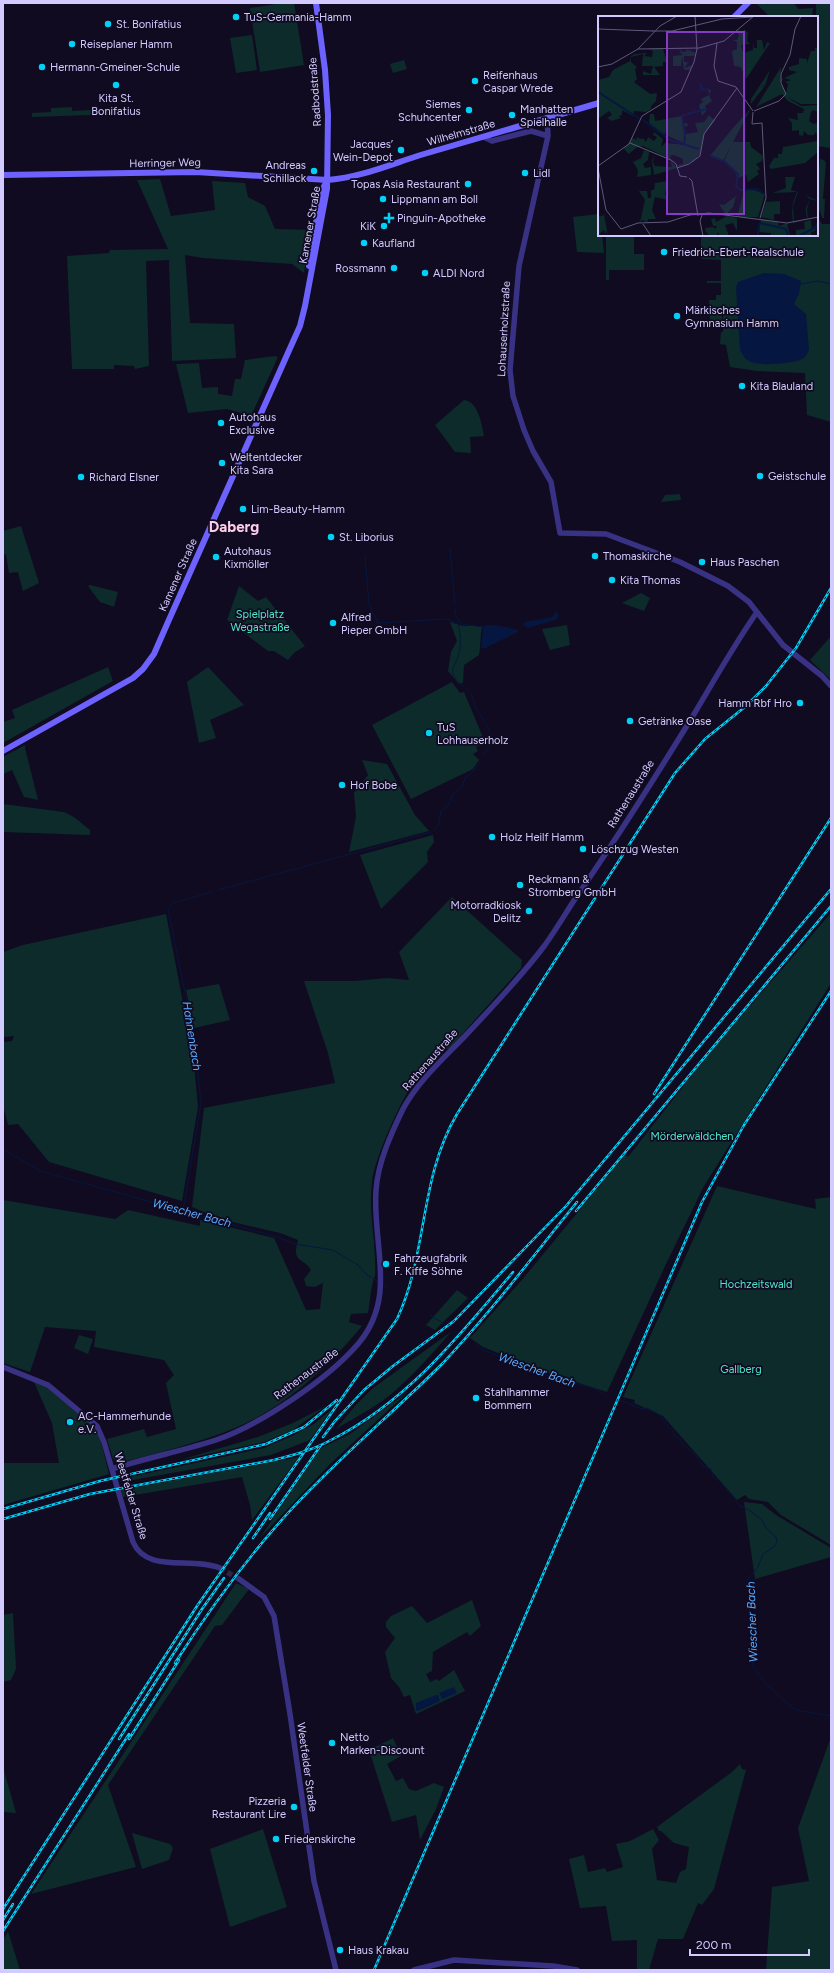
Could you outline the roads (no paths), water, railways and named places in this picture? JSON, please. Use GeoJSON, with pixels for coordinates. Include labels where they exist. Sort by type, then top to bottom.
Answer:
{"type":"FeatureCollection","features":[{"type":"Feature","properties":{"kind":"main road","name":"Radbodstraße"},"geometry":{"type":"LineString","coordinates":[[316,3],[327,99],[329,150],[328,180]]}},
{"type":"Feature","properties":{"kind":"main road"},"geometry":{"type":"LineString","coordinates":[[735,16],[748,3]]}},
{"type":"Feature","properties":{"kind":"main road","name":"Wilhelmstraße"},"geometry":{"type":"LineString","coordinates":[[328,180],[345,179],[370,173],[414,157],[598,103]]}},
{"type":"Feature","properties":{"kind":"main road","name":"Herringer Weg"},"geometry":{"type":"LineString","coordinates":[[3,175],[196,172],[328,180]]}},
{"type":"Feature","properties":{"kind":"main road","name":"Kamener Straße"},"geometry":{"type":"LineString","coordinates":[[3,751],[133,678],[147,664],[168,622],[300,326],[328,180]]}},
{"type":"Feature","properties":{"kind":"street","name":"Lohauserholzstraße"},"geometry":{"type":"LineString","coordinates":[[547,118],[549,129],[548,136],[520,258],[513,313],[510,370],[513,396],[524,430],[551,482],[560,533],[606,534],[680,562],[734,590],[745,598],[788,649],[822,676],[831,686]]}},
{"type":"Feature","properties":{"kind":"street"},"geometry":{"type":"LineString","coordinates":[[484,137],[492,141],[531,131],[548,136]]}},
{"type":"Feature","properties":{"kind":"street","name":"Rathenaustraße"},"geometry":{"type":"LineString","coordinates":[[112,1469],[202,1444],[238,1431],[266,1416],[304,1390],[328,1372],[359,1343],[373,1321],[380,1295],[380,1262],[376,1205],[378,1175],[382,1159],[405,1106],[428,1075],[508,990],[547,942],[601,861],[757,612]]}},
{"type":"Feature","properties":{"kind":"street","name":"Weetfelder Straße"},"geometry":{"type":"LineString","coordinates":[[3,1367],[48,1385],[90,1419],[100,1432],[133,1542],[141,1554],[157,1562],[200,1562],[220,1568]]}},
{"type":"Feature","properties":{"kind":"street","name":"Weetfelder Straße"},"geometry":{"type":"LineString","coordinates":[[239,1579],[264,1598],[274,1616],[314,1881],[336,1970]]}},
{"type":"Feature","properties":{"kind":"street"},"geometry":{"type":"LineString","coordinates":[[414,1970],[454,1960],[553,1966],[578,1970]]}},
{"type":"Feature","properties":{"kind":"water"},"geometry":{"type":"Polygon","coordinates":[[[764,273],[784,274],[801,281],[799,294],[794,304],[806,314],[809,349],[807,355],[802,359],[784,363],[756,363],[747,360],[740,350],[736,288],[738,282],[764,273]]]}},
{"type":"Feature","properties":{"kind":"water"},"geometry":{"type":"Polygon","coordinates":[[[556,611],[559,616],[555,620],[528,628],[523,625],[525,622],[553,617],[556,611]]]}},
{"type":"Feature","properties":{"kind":"water"},"geometry":{"type":"Polygon","coordinates":[[[487,625],[506,627],[517,630],[518,632],[483,649],[481,648],[483,627],[487,625]]]}},
{"type":"Feature","properties":{"kind":"water"},"geometry":{"type":"Polygon","coordinates":[[[454,1687],[457,1693],[442,1699],[439,1693],[454,1687]]]}},
{"type":"Feature","properties":{"kind":"water"},"geometry":{"type":"Polygon","coordinates":[[[438,1695],[440,1701],[418,1711],[416,1710],[416,1703],[438,1695]]]}},
{"type":"Feature","properties":{"kind":"waterway"},"geometry":{"type":"LineString","coordinates":[[801,284],[817,281],[831,284]]}},
{"type":"Feature","properties":{"kind":"waterway"},"geometry":{"type":"LineString","coordinates":[[450,548],[455,605]]}},
{"type":"Feature","properties":{"kind":"waterway"},"geometry":{"type":"LineString","coordinates":[[365,556],[369,604],[378,623],[447,619],[456,623],[459,621]]}},
{"type":"Feature","properties":{"kind":"waterway"},"geometry":{"type":"LineString","coordinates":[[455,609],[456,616],[462,624],[483,627]]}},
{"type":"Feature","properties":{"kind":"waterway","name":"Hahnenbach"},"geometry":{"type":"LineString","coordinates":[[458,623],[460,649],[453,673],[454,677],[464,686]]}},
{"type":"Feature","properties":{"kind":"waterway","name":"Hahnenbach"},"geometry":{"type":"LineString","coordinates":[[467,689],[491,736],[488,749],[482,756]]}},
{"type":"Feature","properties":{"kind":"waterway","name":"Hahnenbach"},"geometry":{"type":"LineString","coordinates":[[434,830],[439,823],[441,811],[448,806],[453,794],[462,787],[465,778],[475,770],[480,762]]}},
{"type":"Feature","properties":{"kind":"waterway","name":"Hahnenbach"},"geometry":{"type":"LineString","coordinates":[[218,890],[431,832]]}},
{"type":"Feature","properties":{"kind":"waterway","name":"Hahnenbach"},"geometry":{"type":"LineString","coordinates":[[183,1211],[201,1102],[194,1037],[168,909],[173,903],[212,892]]}},
{"type":"Feature","properties":{"kind":"waterway","name":"Wiescher Bach"},"geometry":{"type":"LineString","coordinates":[[3,1149],[40,1171],[277,1237],[295,1244],[333,1250],[358,1265],[367,1275],[377,1281]]}},
{"type":"Feature","properties":{"kind":"waterway","name":"Wiescher Bach"},"geometry":{"type":"LineString","coordinates":[[383,1285],[387,1288]]}},
{"type":"Feature","properties":{"kind":"waterway","name":"Wiescher Bach"},"geometry":{"type":"LineString","coordinates":[[430,1315],[444,1324]]}},
{"type":"Feature","properties":{"kind":"waterway","name":"Wiescher Bach"},"geometry":{"type":"LineString","coordinates":[[474,1343],[481,1349],[551,1377],[590,1387],[603,1393]]}},
{"type":"Feature","properties":{"kind":"waterway","name":"Wiescher Bach"},"geometry":{"type":"LineString","coordinates":[[622,1401],[642,1409],[647,1408],[662,1418],[668,1427],[673,1430],[674,1435],[680,1439],[683,1445],[695,1454],[703,1466],[711,1469],[713,1477],[719,1480],[740,1506],[749,1510],[762,1520],[766,1528],[776,1537],[777,1541],[775,1546],[763,1554],[758,1567],[748,1579],[753,1667],[767,1685],[795,1710],[831,1716]]}},
{"type":"Feature","properties":{"kind":"tunnel"},"geometry":{"type":"LineString","coordinates":[[220,1568],[239,1579]]}},
{"type":"Feature","properties":{"kind":"railway"},"geometry":{"type":"LineString","coordinates":[[3,1909],[197,1606],[397,1319],[407,1294],[414,1268],[429,1190],[436,1164],[445,1138],[457,1114],[675,773],[705,739],[746,706],[766,686],[796,648],[831,588]]}},
{"type":"Feature","properties":{"kind":"railway"},"geometry":{"type":"LineString","coordinates":[[654,1094],[831,818]]}},
{"type":"Feature","properties":{"kind":"railway"},"geometry":{"type":"LineString","coordinates":[[323,1437],[335,1421],[364,1390],[393,1366],[454,1321],[566,1206],[831,889]]}},
{"type":"Feature","properties":{"kind":"railway"},"geometry":{"type":"LineString","coordinates":[[576,1211],[831,906]]}},
{"type":"Feature","properties":{"kind":"railway"},"geometry":{"type":"LineString","coordinates":[[374,1970],[702,1202],[744,1125],[831,991]]}},
{"type":"Feature","properties":{"kind":"railway"},"geometry":{"type":"LineString","coordinates":[[175,1663],[228,1586],[272,1531],[325,1474],[424,1382],[461,1344],[577,1202]]}},
{"type":"Feature","properties":{"kind":"railway"},"geometry":{"type":"LineString","coordinates":[[3,1519],[90,1494],[274,1460],[303,1452],[324,1444],[384,1407],[408,1387],[452,1343],[513,1272]]}},
{"type":"Feature","properties":{"kind":"railway"},"geometry":{"type":"LineString","coordinates":[[3,1509],[100,1481],[266,1444],[304,1427],[337,1400]]}},
{"type":"Feature","properties":{"kind":"railway"},"geometry":{"type":"LineString","coordinates":[[270,1519],[321,1445]]}},
{"type":"Feature","properties":{"kind":"railway"},"geometry":{"type":"LineString","coordinates":[[253,1538],[270,1513]]}},
{"type":"Feature","properties":{"kind":"railway"},"geometry":{"type":"LineString","coordinates":[[119,1739],[202,1609],[224,1578]]}},
{"type":"Feature","properties":{"kind":"railway"},"geometry":{"type":"LineString","coordinates":[[129,1739],[179,1660]]}},
{"type":"Feature","properties":{"kind":"railway"},"geometry":{"type":"LineString","coordinates":[[3,1931],[129,1734]]}},
{"type":"Feature","properties":{"kind":"railway"},"geometry":{"type":"LineString","coordinates":[[3,1920],[13,1904]]}},
{"type":"Feature","properties":{"kind":"place","name":"TuS-Germania-Hamm"},"geometry":{"type":"Point","coordinates":[236,17]}},
{"type":"Feature","properties":{"kind":"place","name":"St. Bonifatius"},"geometry":{"type":"Point","coordinates":[108,24]}},
{"type":"Feature","properties":{"kind":"place","name":"Reiseplaner Hamm"},"geometry":{"type":"Point","coordinates":[72,44]}},
{"type":"Feature","properties":{"kind":"place","name":"Hermann-Gmeiner-Schule"},"geometry":{"type":"Point","coordinates":[42,67]}},
{"type":"Feature","properties":{"kind":"place","name":"Reifenhaus Caspar Wrede"},"geometry":{"type":"Point","coordinates":[475,81]}},
{"type":"Feature","properties":{"kind":"place","name":"Kita St. Bonifatius"},"geometry":{"type":"Point","coordinates":[116,85]}},
{"type":"Feature","properties":{"kind":"place","name":"Siemes Schuhcenter"},"geometry":{"type":"Point","coordinates":[469,110]}},
{"type":"Feature","properties":{"kind":"place","name":"Manhatten Spielhalle"},"geometry":{"type":"Point","coordinates":[512,115]}},
{"type":"Feature","properties":{"kind":"place","name":"Jacques’ Wein-Depot"},"geometry":{"type":"Point","coordinates":[401,150]}},
{"type":"Feature","properties":{"kind":"place","name":"Andreas Schillack"},"geometry":{"type":"Point","coordinates":[314,171]}},
{"type":"Feature","properties":{"kind":"place","name":"Lidl"},"geometry":{"type":"Point","coordinates":[525,173]}},
{"type":"Feature","properties":{"kind":"place","name":"Topas Asia Restaurant"},"geometry":{"type":"Point","coordinates":[468,184]}},
{"type":"Feature","properties":{"kind":"place","name":"Lippmann am Boll"},"geometry":{"type":"Point","coordinates":[383,199]}},
{"type":"Feature","properties":{"kind":"place","name":"Pinguin-Apotheke"},"geometry":{"type":"Point","coordinates":[389,218]}},
{"type":"Feature","properties":{"kind":"place","name":"KiK"},"geometry":{"type":"Point","coordinates":[384,226]}},
{"type":"Feature","properties":{"kind":"place","name":"Kaufland"},"geometry":{"type":"Point","coordinates":[364,243]}},
{"type":"Feature","properties":{"kind":"place","name":"Friedrich-Ebert-Realschule"},"geometry":{"type":"Point","coordinates":[664,252]}},
{"type":"Feature","properties":{"kind":"place","name":"Rossmann"},"geometry":{"type":"Point","coordinates":[394,268]}},
{"type":"Feature","properties":{"kind":"place","name":"ALDI Nord"},"geometry":{"type":"Point","coordinates":[425,273]}},
{"type":"Feature","properties":{"kind":"place","name":"Märkisches Gymnasium Hamm"},"geometry":{"type":"Point","coordinates":[677,316]}},
{"type":"Feature","properties":{"kind":"place","name":"Kita Blauland"},"geometry":{"type":"Point","coordinates":[742,386]}},
{"type":"Feature","properties":{"kind":"place","name":"Autohaus Exclusive"},"geometry":{"type":"Point","coordinates":[221,423]}},
{"type":"Feature","properties":{"kind":"place","name":"Weltentdecker Kita Sara"},"geometry":{"type":"Point","coordinates":[222,463]}},
{"type":"Feature","properties":{"kind":"place","name":"Geistschule"},"geometry":{"type":"Point","coordinates":[760,476]}},
{"type":"Feature","properties":{"kind":"place","name":"Richard Elsner"},"geometry":{"type":"Point","coordinates":[81,477]}},
{"type":"Feature","properties":{"kind":"place","name":"Lim-Beauty-Hamm"},"geometry":{"type":"Point","coordinates":[243,509]}},
{"type":"Feature","properties":{"kind":"place","name":"St. Liborius"},"geometry":{"type":"Point","coordinates":[331,537]}},
{"type":"Feature","properties":{"kind":"place","name":"Thomaskirche"},"geometry":{"type":"Point","coordinates":[595,556]}},
{"type":"Feature","properties":{"kind":"place","name":"Autohaus Kixmöller"},"geometry":{"type":"Point","coordinates":[216,557]}},
{"type":"Feature","properties":{"kind":"place","name":"Haus Paschen"},"geometry":{"type":"Point","coordinates":[702,562]}},
{"type":"Feature","properties":{"kind":"place","name":"Kita Thomas"},"geometry":{"type":"Point","coordinates":[612,580]}},
{"type":"Feature","properties":{"kind":"place","name":"Alfred Pieper GmbH"},"geometry":{"type":"Point","coordinates":[333,623]}},
{"type":"Feature","properties":{"kind":"place","name":"Hamm Rbf Hro"},"geometry":{"type":"Point","coordinates":[800,703]}},
{"type":"Feature","properties":{"kind":"place","name":"Getränke Oase"},"geometry":{"type":"Point","coordinates":[630,721]}},
{"type":"Feature","properties":{"kind":"place","name":"TuS Lohhauserholz"},"geometry":{"type":"Point","coordinates":[429,733]}},
{"type":"Feature","properties":{"kind":"place","name":"Hof Bobe"},"geometry":{"type":"Point","coordinates":[342,785]}},
{"type":"Feature","properties":{"kind":"place","name":"Holz Heilf Hamm"},"geometry":{"type":"Point","coordinates":[492,837]}},
{"type":"Feature","properties":{"kind":"place","name":"Löschzug Westen"},"geometry":{"type":"Point","coordinates":[583,849]}},
{"type":"Feature","properties":{"kind":"place","name":"Reckmann & Stromberg GmbH"},"geometry":{"type":"Point","coordinates":[520,885]}},
{"type":"Feature","properties":{"kind":"place","name":"Motorradkiosk Delitz"},"geometry":{"type":"Point","coordinates":[529,911]}},
{"type":"Feature","properties":{"kind":"place","name":"Fahrzeugfabrik F. Kiffe Söhne"},"geometry":{"type":"Point","coordinates":[386,1264]}},
{"type":"Feature","properties":{"kind":"place","name":"Stahlhammer Bommern"},"geometry":{"type":"Point","coordinates":[476,1398]}},
{"type":"Feature","properties":{"kind":"place","name":"AC-Hammerhunde e.V."},"geometry":{"type":"Point","coordinates":[70,1422]}},
{"type":"Feature","properties":{"kind":"place","name":"Netto Marken-Discount"},"geometry":{"type":"Point","coordinates":[332,1743]}},
{"type":"Feature","properties":{"kind":"place","name":"Pizzeria Restaurant Lire"},"geometry":{"type":"Point","coordinates":[294,1807]}},
{"type":"Feature","properties":{"kind":"place","name":"Friedenskirche"},"geometry":{"type":"Point","coordinates":[276,1839]}},
{"type":"Feature","properties":{"kind":"place","name":"Haus Krakau"},"geometry":{"type":"Point","coordinates":[340,1950]}},
{"type":"Feature","properties":{"kind":"district","name":"Daberg"},"geometry":{"type":"Point","coordinates":[234,527]}},
{"type":"Feature","properties":{"kind":"park label","name":"Spielplatz Wegastraße"},"geometry":{"type":"Point","coordinates":[260,620]}},
{"type":"Feature","properties":{"kind":"park label","name":"Mörderwäldchen"},"geometry":{"type":"Point","coordinates":[692,1136]}},
{"type":"Feature","properties":{"kind":"park label","name":"Hochzeitswald"},"geometry":{"type":"Point","coordinates":[756,1284]}},
{"type":"Feature","properties":{"kind":"park label","name":"Gallberg"},"geometry":{"type":"Point","coordinates":[741,1369]}}]}
